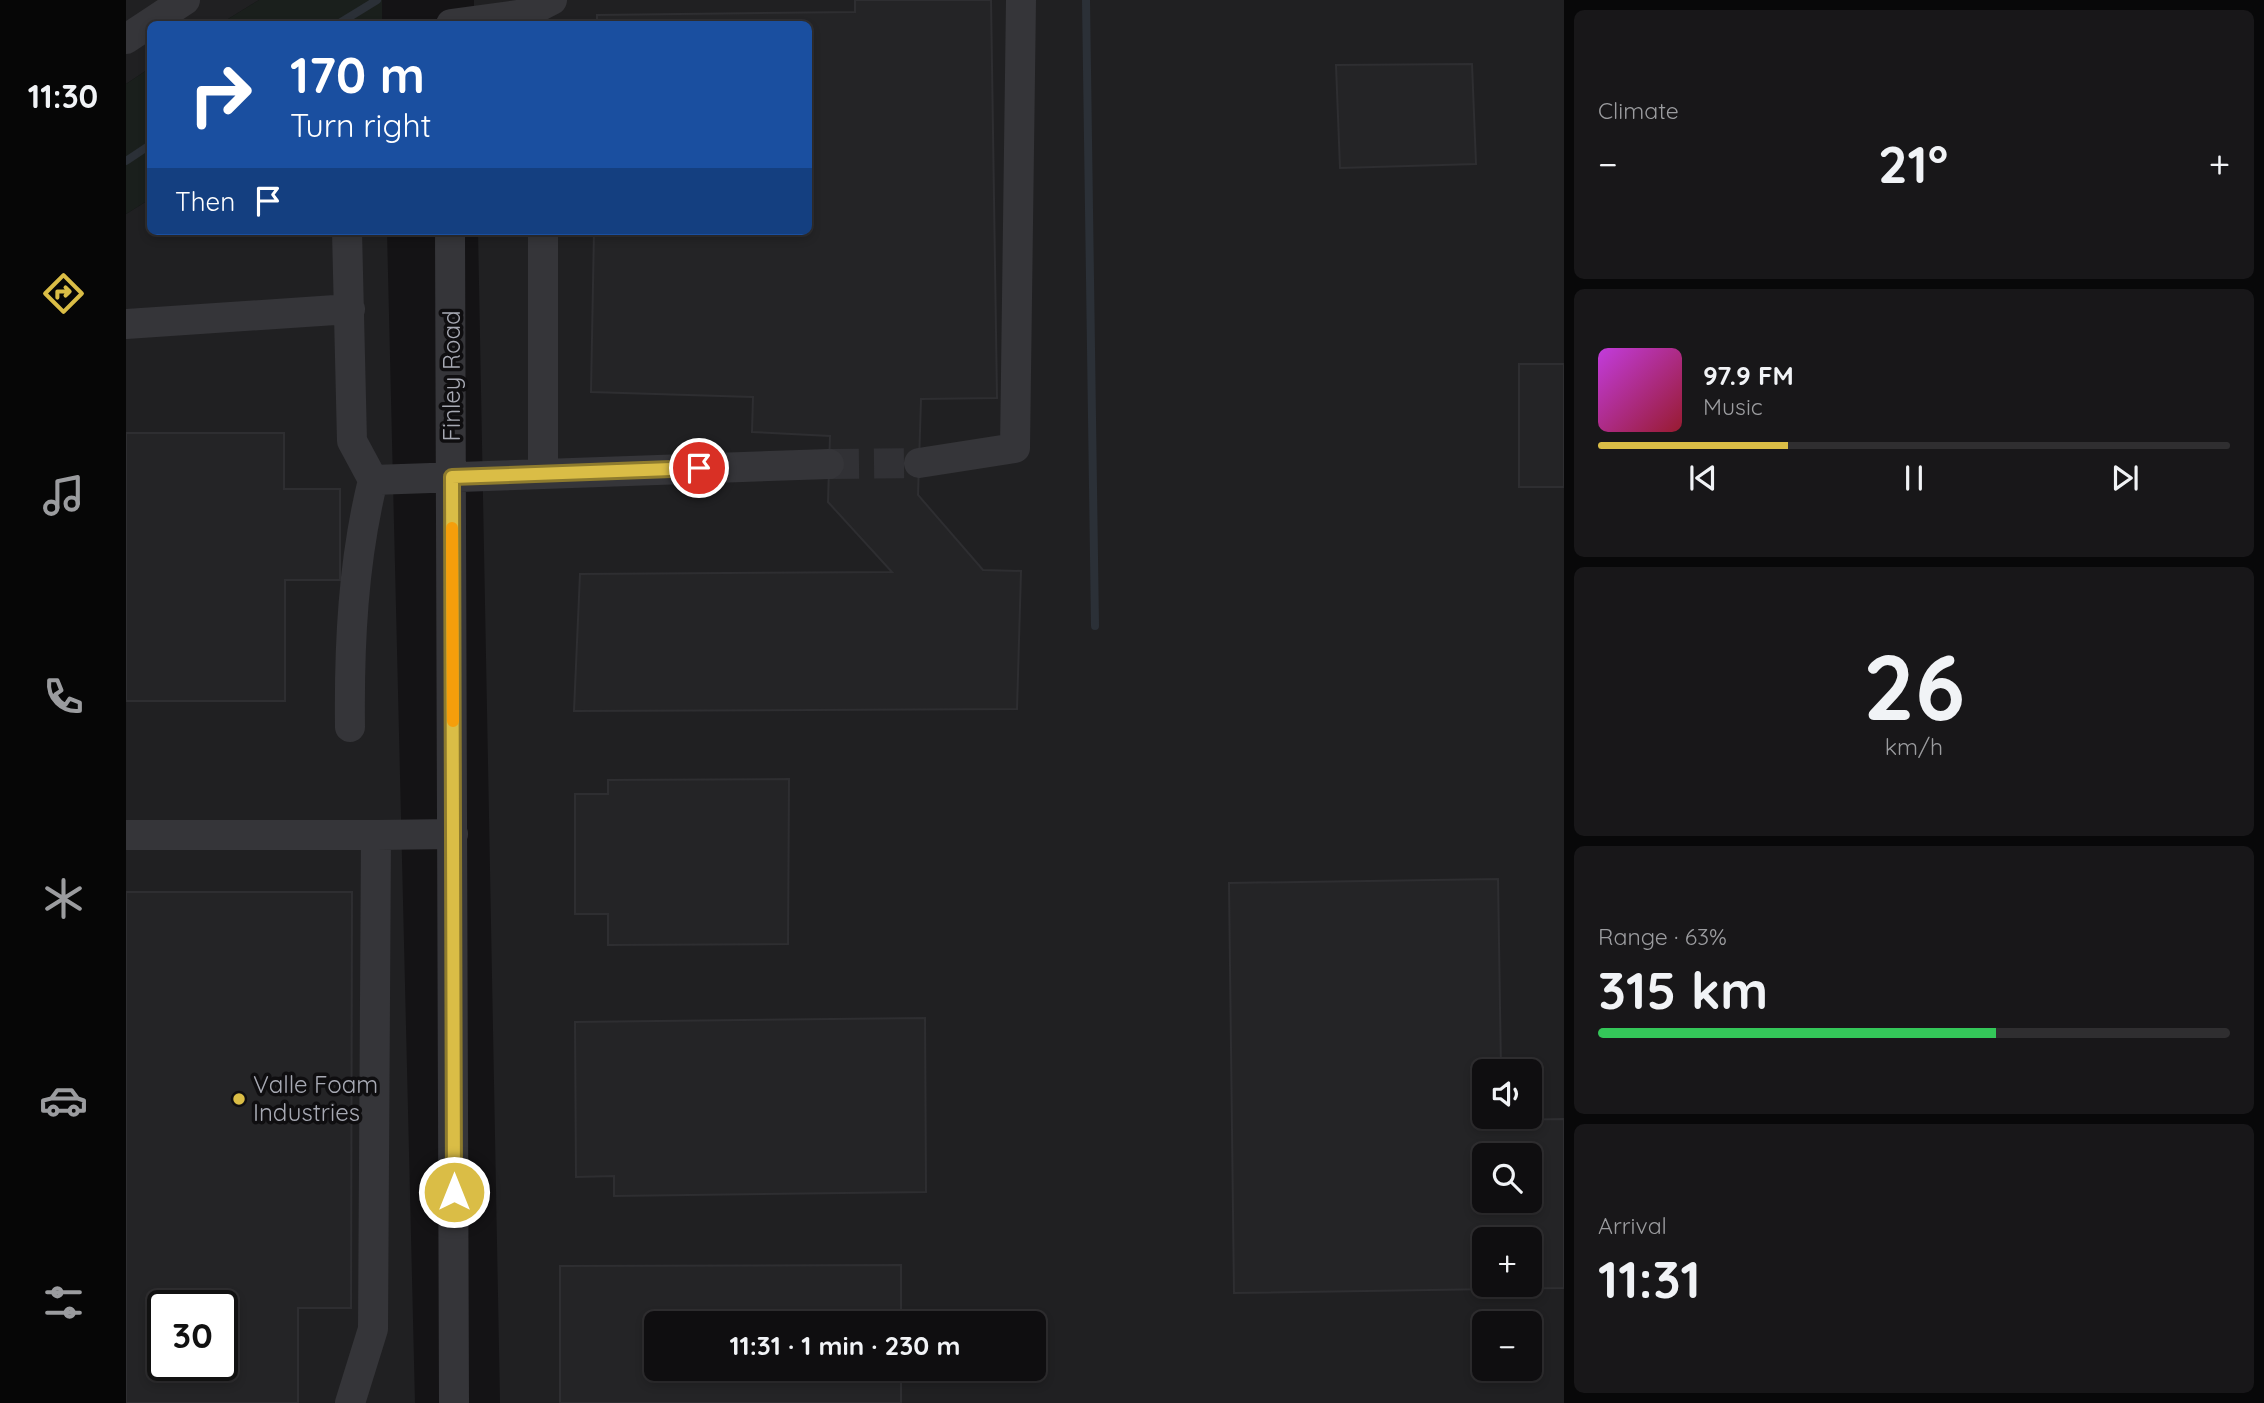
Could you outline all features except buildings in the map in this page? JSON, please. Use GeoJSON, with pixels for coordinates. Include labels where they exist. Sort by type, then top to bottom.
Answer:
{"type":"FeatureCollection","features":[{"type":"Feature","properties":{"kind":"street"},"geometry":{"type":"LineString","coordinates":[[153,21],[186,0]]}},
{"type":"Feature","properties":{"kind":"street"},"geometry":{"type":"LineString","coordinates":[[446,0],[449,21]]}},
{"type":"Feature","properties":{"kind":"street"},"geometry":{"type":"LineString","coordinates":[[919,463],[1015,448],[1021,0]]}},
{"type":"Feature","properties":{"kind":"street"},"geometry":{"type":"LineString","coordinates":[[472,21],[546,10]]}},
{"type":"Feature","properties":{"kind":"street"},"geometry":{"type":"LineString","coordinates":[[126,38],[147,25]]}},
{"type":"Feature","properties":{"kind":"street"},"geometry":{"type":"LineString","coordinates":[[347,235],[352,441],[373,480],[365,512],[349,641],[350,727]]}},
{"type":"Feature","properties":{"kind":"street","name":"Finley Road"},"geometry":{"type":"LineString","coordinates":[[450,235],[454,1403]]}},
{"type":"Feature","properties":{"kind":"street"},"geometry":{"type":"LineString","coordinates":[[543,235],[543,474]]}},
{"type":"Feature","properties":{"kind":"street"},"geometry":{"type":"LineString","coordinates":[[126,324],[350,309]]}},
{"type":"Feature","properties":{"kind":"street"},"geometry":{"type":"LineString","coordinates":[[373,480],[829,464]]}},
{"type":"Feature","properties":{"kind":"street"},"geometry":{"type":"LineString","coordinates":[[126,835],[453,834]]}},
{"type":"Feature","properties":{"kind":"street"},"geometry":{"type":"LineString","coordinates":[[350,1403],[373,1329],[376,835]]}},
{"type":"Feature","properties":{"kind":"shaded area"},"geometry":{"type":"Polygon","coordinates":[[[126,0],[259,0],[225,21],[147,21],[147,70],[126,84],[126,0]]]}},
{"type":"Feature","properties":{"kind":"shaded area"},"geometry":{"type":"Polygon","coordinates":[[[259,0],[382,0],[382,21],[225,21],[259,0]]]}},
{"type":"Feature","properties":{"kind":"shaded area"},"geometry":{"type":"Polygon","coordinates":[[[474,0],[1564,0],[1564,1403],[500,1403],[478,235],[812,235],[812,21],[474,21],[474,0]]]}},
{"type":"Feature","properties":{"kind":"shaded area"},"geometry":{"type":"Polygon","coordinates":[[[147,70],[147,201],[126,214],[126,84],[147,70]]]}},
{"type":"Feature","properties":{"kind":"shaded area"},"geometry":{"type":"Polygon","coordinates":[[[147,201],[147,235],[387,235],[415,1403],[126,1403],[126,214],[147,201]]]}},
{"type":"Feature","properties":{"kind":"waterway"},"geometry":{"type":"LineString","coordinates":[[343,21],[377,0]]}},
{"type":"Feature","properties":{"kind":"waterway"},"geometry":{"type":"LineString","coordinates":[[1086,0],[1095,626]]}},
{"type":"Feature","properties":{"kind":"waterway"},"geometry":{"type":"LineString","coordinates":[[126,161],[147,147]]}},
{"type":"Feature","properties":{"kind":"tunnel"},"geometry":{"type":"LineString","coordinates":[[829,464],[919,463]]}},
{"type":"Feature","properties":{"kind":"slow traffic"},"geometry":{"type":"LineString","coordinates":[[452,528],[453,721]]}},
{"type":"Feature","properties":{"kind":"place","name":"Valle Foam Industries"},"geometry":{"type":"Point","coordinates":[239,1099]}},
{"type":"Feature","properties":{"kind":"route"},"geometry":{"type":"LineString","coordinates":[[454,1192],[452,477],[699,468]]}}]}
